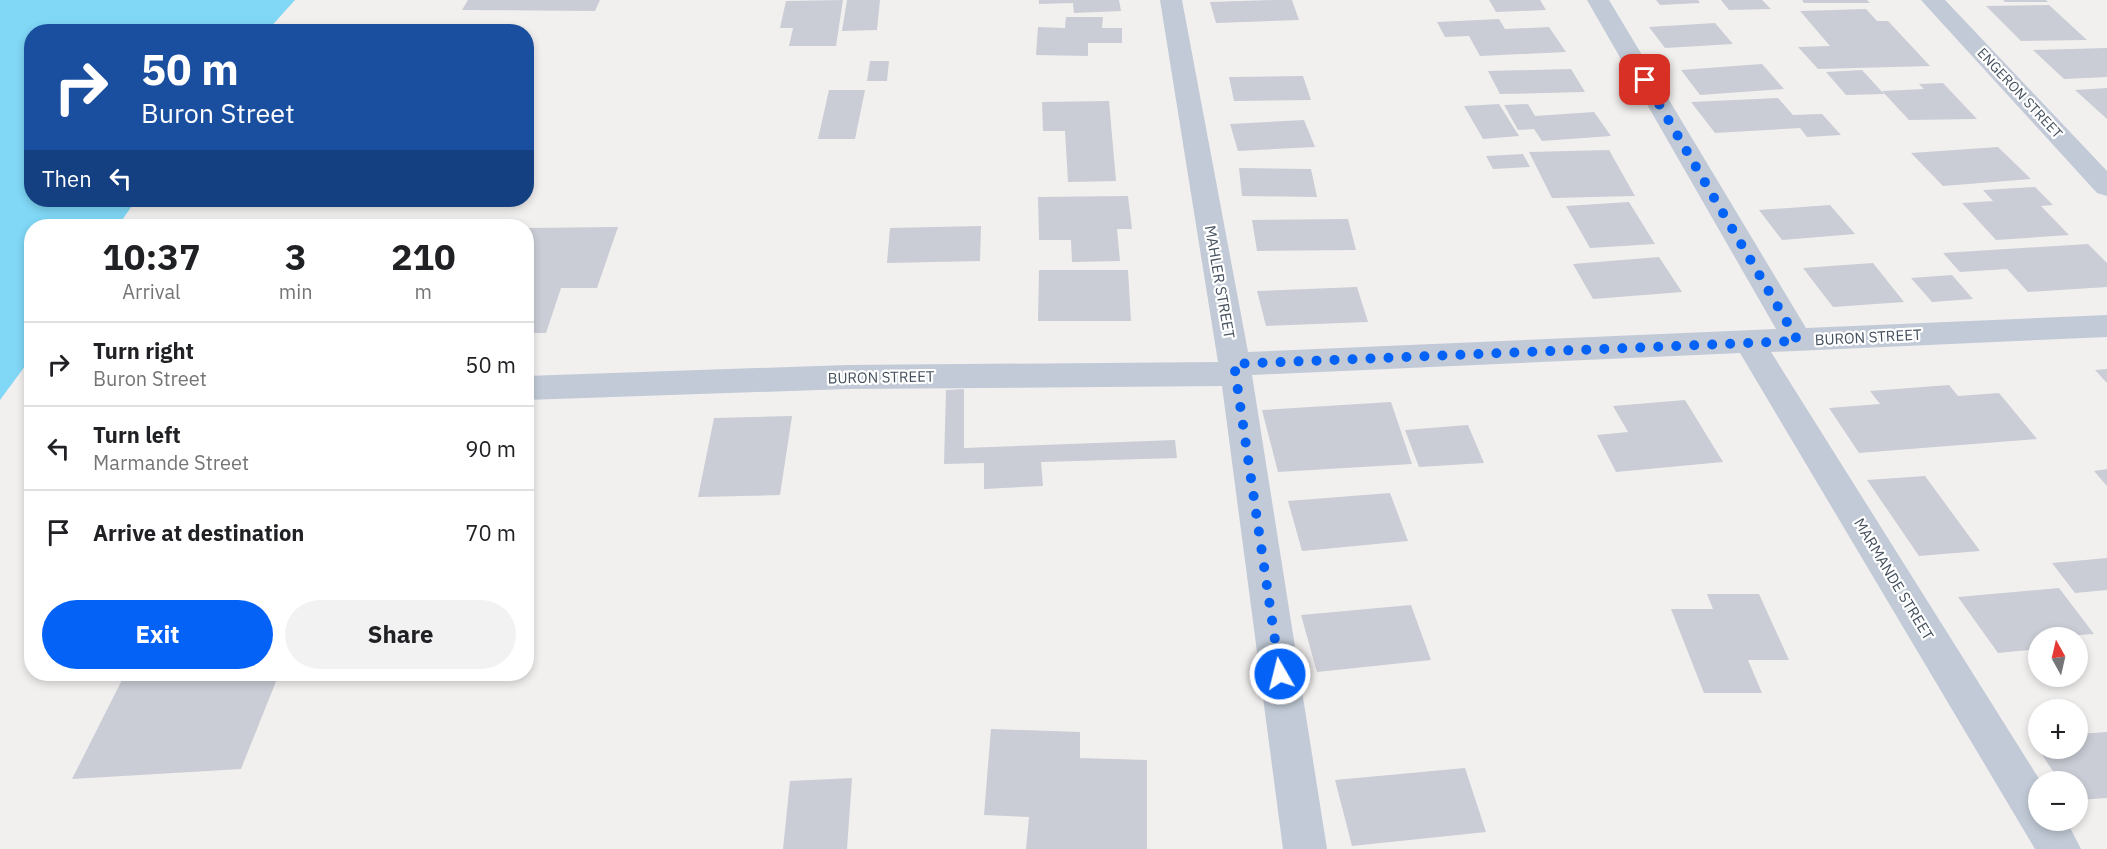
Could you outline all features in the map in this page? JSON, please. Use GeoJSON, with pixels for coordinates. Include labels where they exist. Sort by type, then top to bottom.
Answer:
{"type":"FeatureCollection","features":[{"type":"Feature","properties":{"kind":"street","name":"MAHLER STREET"},"geometry":{"type":"LineString","coordinates":[[1171,0],[1235,369],[1305,849]]}},
{"type":"Feature","properties":{"kind":"street"},"geometry":{"type":"LineString","coordinates":[[1598,0],[1798,341]]}},
{"type":"Feature","properties":{"kind":"street","name":"ENGERON STREET"},"geometry":{"type":"LineString","coordinates":[[1932,0],[2107,187]]}},
{"type":"Feature","properties":{"kind":"street","name":"BURON STREET"},"geometry":{"type":"LineString","coordinates":[[534,388],[847,377],[1235,369],[2107,326]]}},
{"type":"Feature","properties":{"kind":"street","name":"MARMANDE STREET"},"geometry":{"type":"LineString","coordinates":[[1750,343],[2028,800]]}},
{"type":"Feature","properties":{"kind":"street"},"geometry":{"type":"LineString","coordinates":[[2048,831],[2059,849]]}},
{"type":"Feature","properties":{"kind":"water"},"geometry":{"type":"Polygon","coordinates":[[[0,0],[295,0],[273,24],[24,24],[24,207],[131,207],[123,219],[24,219],[24,367],[0,400],[0,0]]]}},
{"type":"Feature","properties":{"kind":"building"},"geometry":{"type":"Polygon","coordinates":[[[468,0],[600,0],[595,11],[462,10],[468,0]]]}},
{"type":"Feature","properties":{"kind":"building"},"geometry":{"type":"Polygon","coordinates":[[[843,0],[836,46],[789,46],[793,28],[780,28],[786,1],[843,0]]]}},
{"type":"Feature","properties":{"kind":"building"},"geometry":{"type":"Polygon","coordinates":[[[847,0],[880,0],[877,30],[842,31],[847,0]]]}},
{"type":"Feature","properties":{"kind":"building"},"geometry":{"type":"Polygon","coordinates":[[[1039,0],[1119,0],[1121,11],[1074,13],[1073,3],[1039,4],[1039,0]]]}},
{"type":"Feature","properties":{"kind":"building"},"geometry":{"type":"Polygon","coordinates":[[[1292,0],[1299,20],[1216,23],[1210,2],[1292,0]]]}},
{"type":"Feature","properties":{"kind":"building"},"geometry":{"type":"Polygon","coordinates":[[[1489,0],[1540,0],[1546,10],[1496,12],[1489,0]]]}},
{"type":"Feature","properties":{"kind":"building"},"geometry":{"type":"Polygon","coordinates":[[[1656,0],[1698,0],[1700,3],[1660,5],[1656,0]]]}},
{"type":"Feature","properties":{"kind":"building"},"geometry":{"type":"Polygon","coordinates":[[[1721,0],[1762,0],[1771,9],[1729,10],[1721,0]]]}},
{"type":"Feature","properties":{"kind":"building"},"geometry":{"type":"Polygon","coordinates":[[[1802,0],[1867,0],[1870,3],[1804,3],[1802,0]]]}},
{"type":"Feature","properties":{"kind":"building"},"geometry":{"type":"Polygon","coordinates":[[[2003,0],[2046,0],[2048,2],[2005,2],[2003,0]]]}},
{"type":"Feature","properties":{"kind":"building"},"geometry":{"type":"Polygon","coordinates":[[[2049,5],[2087,40],[2021,41],[1986,6],[2049,5]]]}},
{"type":"Feature","properties":{"kind":"building"},"geometry":{"type":"Polygon","coordinates":[[[1866,9],[1877,21],[1888,21],[1930,66],[1818,69],[1798,47],[1830,46],[1800,11],[1866,9]]]}},
{"type":"Feature","properties":{"kind":"building"},"geometry":{"type":"Polygon","coordinates":[[[1066,17],[1103,17],[1102,28],[1122,28],[1122,43],[1088,43],[1088,56],[1036,55],[1038,27],[1065,28],[1066,17]]]}},
{"type":"Feature","properties":{"kind":"building"},"geometry":{"type":"Polygon","coordinates":[[[1499,19],[1505,29],[1549,27],[1566,52],[1480,56],[1469,36],[1445,37],[1437,22],[1499,19]]]}},
{"type":"Feature","properties":{"kind":"building"},"geometry":{"type":"Polygon","coordinates":[[[1715,23],[1733,44],[1665,48],[1649,27],[1715,23]]]}},
{"type":"Feature","properties":{"kind":"building"},"geometry":{"type":"Polygon","coordinates":[[[2107,48],[2107,77],[2064,79],[2033,50],[2107,48]]]}},
{"type":"Feature","properties":{"kind":"building"},"geometry":{"type":"Polygon","coordinates":[[[870,61],[889,61],[887,81],[867,81],[870,61]]]}},
{"type":"Feature","properties":{"kind":"building"},"geometry":{"type":"Polygon","coordinates":[[[1762,64],[1784,89],[1700,95],[1681,70],[1762,64]]]}},
{"type":"Feature","properties":{"kind":"building"},"geometry":{"type":"Polygon","coordinates":[[[1571,69],[1585,92],[1500,94],[1488,71],[1571,69]]]}},
{"type":"Feature","properties":{"kind":"building"},"geometry":{"type":"Polygon","coordinates":[[[1862,70],[1884,94],[1846,95],[1826,72],[1862,70]]]}},
{"type":"Feature","properties":{"kind":"building"},"geometry":{"type":"Polygon","coordinates":[[[1303,76],[1311,100],[1234,101],[1229,77],[1303,76]]]}},
{"type":"Feature","properties":{"kind":"building"},"geometry":{"type":"Polygon","coordinates":[[[1943,83],[1977,119],[1909,120],[1882,91],[1924,89],[1919,84],[1943,83]]]}},
{"type":"Feature","properties":{"kind":"building"},"geometry":{"type":"Polygon","coordinates":[[[2107,88],[2107,119],[2075,90],[2107,88]]]}},
{"type":"Feature","properties":{"kind":"building"},"geometry":{"type":"Polygon","coordinates":[[[829,90],[865,90],[855,139],[818,139],[829,90]]]}},
{"type":"Feature","properties":{"kind":"building"},"geometry":{"type":"Polygon","coordinates":[[[1778,98],[1793,115],[1822,114],[1841,135],[1807,137],[1800,128],[1715,133],[1691,102],[1778,98]]]}},
{"type":"Feature","properties":{"kind":"building"},"geometry":{"type":"Polygon","coordinates":[[[1109,101],[1116,181],[1068,182],[1065,131],[1043,131],[1042,102],[1109,101]]]}},
{"type":"Feature","properties":{"kind":"building"},"geometry":{"type":"Polygon","coordinates":[[[1499,104],[1519,136],[1483,139],[1464,106],[1499,104]]]}},
{"type":"Feature","properties":{"kind":"building"},"geometry":{"type":"Polygon","coordinates":[[[1528,104],[1535,116],[1594,112],[1611,136],[1542,141],[1534,129],[1518,130],[1504,105],[1528,104]]]}},
{"type":"Feature","properties":{"kind":"building"},"geometry":{"type":"Polygon","coordinates":[[[1304,120],[1315,147],[1238,151],[1230,124],[1304,120]]]}},
{"type":"Feature","properties":{"kind":"building"},"geometry":{"type":"Polygon","coordinates":[[[1998,147],[2031,179],[1943,186],[1911,153],[1998,147]]]}},
{"type":"Feature","properties":{"kind":"building"},"geometry":{"type":"Polygon","coordinates":[[[1609,150],[1635,196],[1552,198],[1529,152],[1609,150]]]}},
{"type":"Feature","properties":{"kind":"building"},"geometry":{"type":"Polygon","coordinates":[[[1523,154],[1530,167],[1493,169],[1486,156],[1523,154]]]}},
{"type":"Feature","properties":{"kind":"building"},"geometry":{"type":"Polygon","coordinates":[[[1239,168],[1311,169],[1317,197],[1242,196],[1239,168]]]}},
{"type":"Feature","properties":{"kind":"building"},"geometry":{"type":"Polygon","coordinates":[[[2035,187],[2053,205],[2041,206],[2069,235],[1996,240],[1962,203],[1993,201],[1983,190],[2035,187]]]}},
{"type":"Feature","properties":{"kind":"building"},"geometry":{"type":"Polygon","coordinates":[[[1128,196],[1132,229],[1117,229],[1120,261],[1072,262],[1071,240],[1039,240],[1038,197],[1128,196]]]}},
{"type":"Feature","properties":{"kind":"building"},"geometry":{"type":"Polygon","coordinates":[[[1629,202],[1655,244],[1590,248],[1566,206],[1629,202]]]}},
{"type":"Feature","properties":{"kind":"building"},"geometry":{"type":"Polygon","coordinates":[[[1830,205],[1855,234],[1782,240],[1759,210],[1830,205]]]}},
{"type":"Feature","properties":{"kind":"building"},"geometry":{"type":"Polygon","coordinates":[[[1348,219],[1356,250],[1257,251],[1252,220],[1348,219]]]}},
{"type":"Feature","properties":{"kind":"building"},"geometry":{"type":"Polygon","coordinates":[[[981,226],[980,261],[887,263],[890,228],[981,226]]]}},
{"type":"Feature","properties":{"kind":"building"},"geometry":{"type":"Polygon","coordinates":[[[618,227],[597,288],[561,288],[546,333],[534,333],[534,228],[618,227]]]}},
{"type":"Feature","properties":{"kind":"building"},"geometry":{"type":"Polygon","coordinates":[[[2088,244],[2107,263],[2107,287],[2028,292],[2007,269],[1960,272],[1943,253],[2088,244]]]}},
{"type":"Feature","properties":{"kind":"building"},"geometry":{"type":"Polygon","coordinates":[[[1659,257],[1682,292],[1593,299],[1573,264],[1659,257]]]}},
{"type":"Feature","properties":{"kind":"building"},"geometry":{"type":"Polygon","coordinates":[[[1873,263],[1904,302],[1833,307],[1803,268],[1873,263]]]}},
{"type":"Feature","properties":{"kind":"building"},"geometry":{"type":"Polygon","coordinates":[[[1039,270],[1128,270],[1131,321],[1038,321],[1039,270]]]}},
{"type":"Feature","properties":{"kind":"building"},"geometry":{"type":"Polygon","coordinates":[[[1952,275],[1973,299],[1932,302],[1911,278],[1952,275]]]}},
{"type":"Feature","properties":{"kind":"building"},"geometry":{"type":"Polygon","coordinates":[[[1357,287],[1368,322],[1266,326],[1257,291],[1357,287]]]}},
{"type":"Feature","properties":{"kind":"building"},"geometry":{"type":"Polygon","coordinates":[[[2107,369],[2107,383],[2095,370],[2107,369]]]}},
{"type":"Feature","properties":{"kind":"building"},"geometry":{"type":"Polygon","coordinates":[[[1949,385],[1958,396],[1999,393],[2037,439],[1859,453],[1829,408],[1880,404],[1870,391],[1949,385]]]}},
{"type":"Feature","properties":{"kind":"building"},"geometry":{"type":"Polygon","coordinates":[[[964,389],[964,448],[1175,440],[1177,458],[1041,462],[1043,486],[984,489],[984,463],[944,464],[946,390],[964,389]]]}},
{"type":"Feature","properties":{"kind":"building"},"geometry":{"type":"Polygon","coordinates":[[[1685,400],[1723,462],[1616,472],[1597,435],[1628,432],[1613,406],[1685,400]]]}},
{"type":"Feature","properties":{"kind":"building"},"geometry":{"type":"Polygon","coordinates":[[[1391,402],[1412,464],[1278,472],[1262,410],[1391,402]]]}},
{"type":"Feature","properties":{"kind":"building"},"geometry":{"type":"Polygon","coordinates":[[[792,416],[780,495],[698,497],[714,418],[792,416]]]}},
{"type":"Feature","properties":{"kind":"building"},"geometry":{"type":"Polygon","coordinates":[[[1468,425],[1484,463],[1419,467],[1405,430],[1468,425]]]}},
{"type":"Feature","properties":{"kind":"building"},"geometry":{"type":"Polygon","coordinates":[[[2107,469],[2107,486],[2094,471],[2107,469]]]}},
{"type":"Feature","properties":{"kind":"building"},"geometry":{"type":"Polygon","coordinates":[[[1925,476],[1980,551],[1919,556],[1867,480],[1925,476]]]}},
{"type":"Feature","properties":{"kind":"building"},"geometry":{"type":"Polygon","coordinates":[[[1390,493],[1408,541],[1302,551],[1288,501],[1390,493]]]}},
{"type":"Feature","properties":{"kind":"building"},"geometry":{"type":"Polygon","coordinates":[[[2107,558],[2107,590],[2075,593],[2052,563],[2107,558]]]}},
{"type":"Feature","properties":{"kind":"building"},"geometry":{"type":"Polygon","coordinates":[[[2059,588],[2094,634],[2088,634],[2088,627],[2028,627],[2028,650],[1998,653],[1958,597],[2059,588]]]}},
{"type":"Feature","properties":{"kind":"building"},"geometry":{"type":"Polygon","coordinates":[[[1707,594],[1759,594],[1789,660],[1748,660],[1762,693],[1704,693],[1671,609],[1713,609],[1707,594]]]}},
{"type":"Feature","properties":{"kind":"building"},"geometry":{"type":"Polygon","coordinates":[[[1411,605],[1431,660],[1317,672],[1301,615],[1411,605]]]}},
{"type":"Feature","properties":{"kind":"building"},"geometry":{"type":"Polygon","coordinates":[[[121,681],[276,681],[241,769],[72,779],[121,681]]]}},
{"type":"Feature","properties":{"kind":"building"},"geometry":{"type":"Polygon","coordinates":[[[991,729],[1080,732],[1080,758],[1147,760],[1147,849],[1026,849],[1029,817],[984,815],[991,729]]]}},
{"type":"Feature","properties":{"kind":"building"},"geometry":{"type":"Polygon","coordinates":[[[2107,732],[2107,798],[2088,799],[2088,771],[2053,771],[2045,759],[2088,759],[2088,733],[2107,732]]]}},
{"type":"Feature","properties":{"kind":"building"},"geometry":{"type":"Polygon","coordinates":[[[1465,768],[1486,832],[1352,846],[1335,780],[1465,768]]]}},
{"type":"Feature","properties":{"kind":"building"},"geometry":{"type":"Polygon","coordinates":[[[852,778],[847,849],[783,849],[790,781],[852,778]]]}},
{"type":"Feature","properties":{"kind":"route"},"geometry":{"type":"LineString","coordinates":[[1280,674],[1234,364],[1798,341],[1645,80]]}}]}
